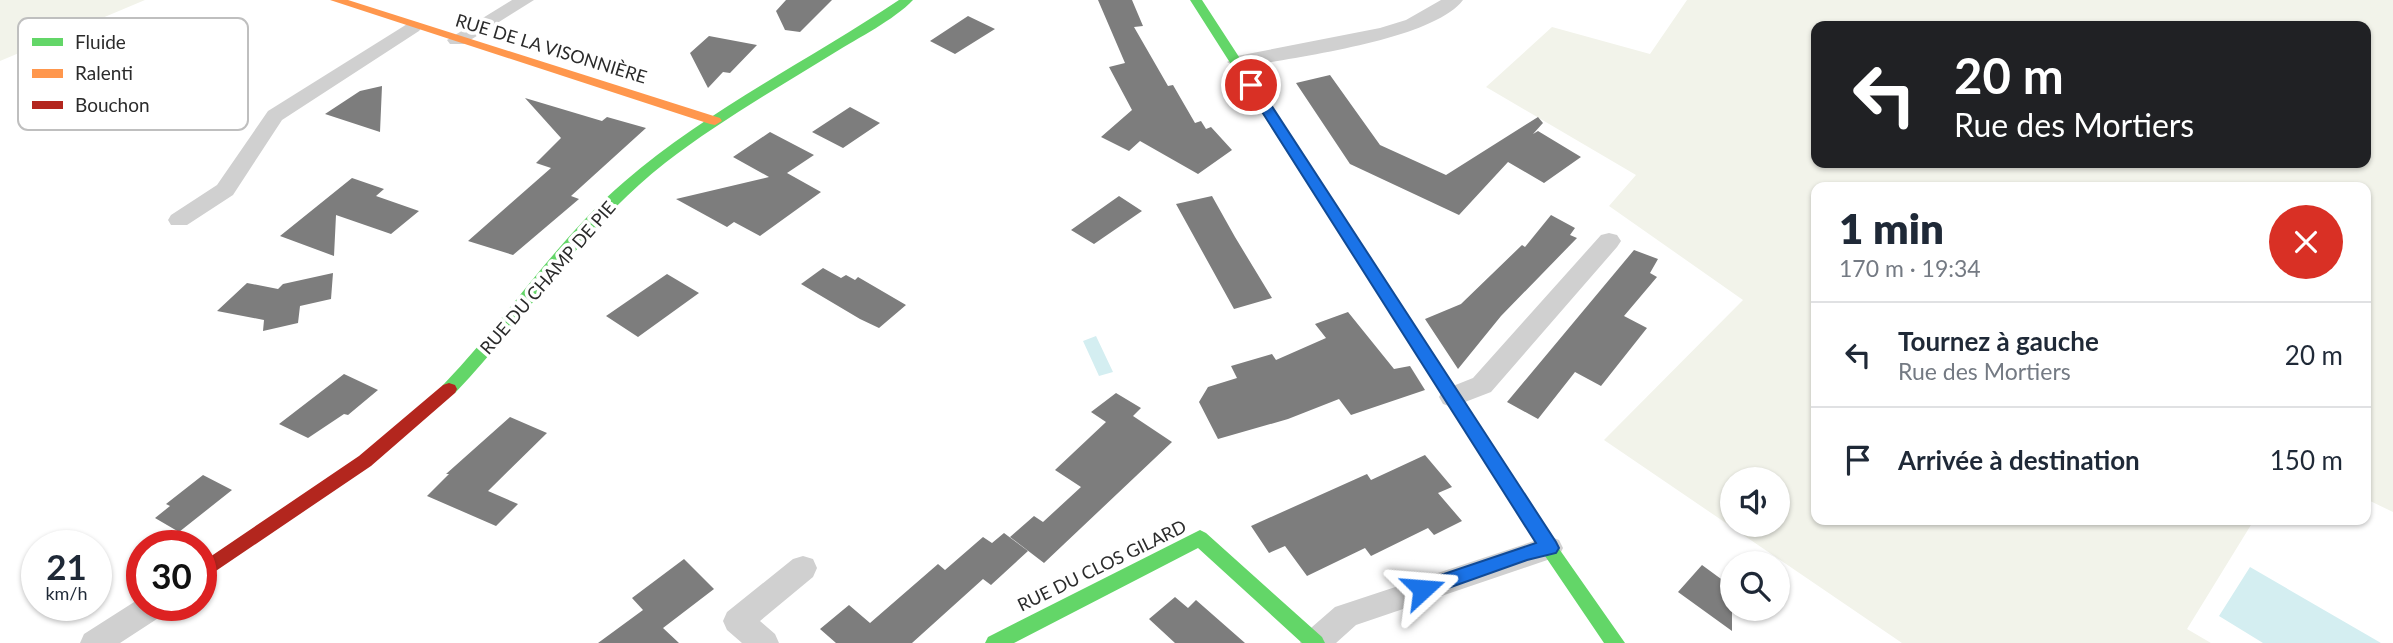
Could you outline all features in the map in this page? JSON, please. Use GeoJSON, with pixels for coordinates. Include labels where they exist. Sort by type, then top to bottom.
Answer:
{"type":"FeatureCollection","features":[{"type":"Feature","properties":{"kind":"street","name":"RUE DE LA VISONNIÈRE"},"geometry":{"type":"LineString","coordinates":[[336,0],[412,27],[715,121]]}},
{"type":"Feature","properties":{"kind":"street"},"geometry":{"type":"LineString","coordinates":[[457,40],[525,0]]}},
{"type":"Feature","properties":{"kind":"street","name":"RUE DU CHAMP DE PIE"},"geometry":{"type":"LineString","coordinates":[[217,562],[324,491],[396,436],[452,386],[502,332],[608,206],[652,164],[715,121],[869,28],[907,0]]}},
{"type":"Feature","properties":{"kind":"street"},"geometry":{"type":"LineString","coordinates":[[1196,0],[1549,548],[1615,643]]}},
{"type":"Feature","properties":{"kind":"street"},"geometry":{"type":"LineString","coordinates":[[1237,62],[1383,33],[1413,24],[1454,0]]}},
{"type":"Feature","properties":{"kind":"street"},"geometry":{"type":"LineString","coordinates":[[179,220],[225,190],[275,116],[412,27]]}},
{"type":"Feature","properties":{"kind":"street"},"geometry":{"type":"LineString","coordinates":[[1452,397],[1482,384],[1609,241]]}},
{"type":"Feature","properties":{"kind":"street","name":"RUE DU CLOS GILARD"},"geometry":{"type":"LineString","coordinates":[[995,643],[1200,538],[1315,643]]}},
{"type":"Feature","properties":{"kind":"street"},"geometry":{"type":"LineString","coordinates":[[1315,643],[1346,616],[1527,553],[1549,548]]}},
{"type":"Feature","properties":{"kind":"street"},"geometry":{"type":"LineString","coordinates":[[764,643],[738,621],[803,568]]}},
{"type":"Feature","properties":{"kind":"street"},"geometry":{"type":"LineString","coordinates":[[95,643],[129,621]]}},
{"type":"Feature","properties":{"kind":"shaded area"},"geometry":{"type":"Polygon","coordinates":[[[0,0],[145,0],[102,18],[18,18],[18,53],[0,61],[0,0]]]}},
{"type":"Feature","properties":{"kind":"shaded area"},"geometry":{"type":"Polygon","coordinates":[[[1687,0],[2393,0],[2393,512],[2371,501],[2371,182],[1811,182],[1811,525],[2251,525],[2187,629],[2211,643],[1902,643],[1790,567],[1790,551],[1767,551],[1746,537],[1790,537],[1790,467],[1720,467],[1720,519],[1604,440],[1743,300],[1609,206],[1636,175],[1486,87],[1552,27],[1650,54],[1687,0]]]}},
{"type":"Feature","properties":{"kind":"water"},"geometry":{"type":"Polygon","coordinates":[[[1096,336],[1113,372],[1099,376],[1083,341],[1096,336]]]}},
{"type":"Feature","properties":{"kind":"water"},"geometry":{"type":"Polygon","coordinates":[[[2250,567],[2381,643],[2263,643],[2219,616],[2250,567]]]}},
{"type":"Feature","properties":{"kind":"building"},"geometry":{"type":"Polygon","coordinates":[[[786,0],[832,0],[800,32],[785,30],[776,11],[786,0]]]}},
{"type":"Feature","properties":{"kind":"building"},"geometry":{"type":"Polygon","coordinates":[[[1098,0],[1132,0],[1143,26],[1134,27],[1168,86],[1173,85],[1195,123],[1201,121],[1206,129],[1211,127],[1232,150],[1198,174],[1140,141],[1129,151],[1101,137],[1132,110],[1109,67],[1125,63],[1098,0]]]}},
{"type":"Feature","properties":{"kind":"building"},"geometry":{"type":"Polygon","coordinates":[[[968,16],[995,29],[955,54],[930,41],[968,16]]]}},
{"type":"Feature","properties":{"kind":"building"},"geometry":{"type":"Polygon","coordinates":[[[709,36],[757,45],[730,73],[723,72],[708,88],[690,53],[709,36]]]}},
{"type":"Feature","properties":{"kind":"building"},"geometry":{"type":"Polygon","coordinates":[[[1330,75],[1380,145],[1446,175],[1538,117],[1543,123],[1533,134],[1538,131],[1581,157],[1544,183],[1508,162],[1459,215],[1350,164],[1296,83],[1330,75]]]}},
{"type":"Feature","properties":{"kind":"building"},"geometry":{"type":"Polygon","coordinates":[[[382,86],[380,132],[325,114],[360,91],[382,86]]]}},
{"type":"Feature","properties":{"kind":"building"},"geometry":{"type":"Polygon","coordinates":[[[525,98],[602,121],[607,117],[646,128],[571,196],[579,199],[513,255],[468,241],[551,168],[536,163],[561,138],[525,98]]]}},
{"type":"Feature","properties":{"kind":"building"},"geometry":{"type":"Polygon","coordinates":[[[850,107],[880,123],[843,148],[812,132],[850,107]]]}},
{"type":"Feature","properties":{"kind":"building"},"geometry":{"type":"Polygon","coordinates":[[[770,132],[814,155],[787,173],[821,192],[760,236],[734,222],[727,227],[676,199],[769,177],[733,157],[770,132]]]}},
{"type":"Feature","properties":{"kind":"building"},"geometry":{"type":"Polygon","coordinates":[[[352,178],[384,189],[376,196],[419,211],[391,234],[336,215],[334,256],[280,236],[352,178]]]}},
{"type":"Feature","properties":{"kind":"building"},"geometry":{"type":"Polygon","coordinates":[[[1119,196],[1142,211],[1094,244],[1071,230],[1119,196]]]}},
{"type":"Feature","properties":{"kind":"building"},"geometry":{"type":"Polygon","coordinates":[[[1212,196],[1272,298],[1234,309],[1176,204],[1212,196]]]}},
{"type":"Feature","properties":{"kind":"building"},"geometry":{"type":"Polygon","coordinates":[[[1551,215],[1575,228],[1570,235],[1577,238],[1501,316],[1458,369],[1425,319],[1461,304],[1522,245],[1525,247],[1551,215]]]}},
{"type":"Feature","properties":{"kind":"building"},"geometry":{"type":"Polygon","coordinates":[[[1634,250],[1658,259],[1650,273],[1657,277],[1624,316],[1647,328],[1601,386],[1575,372],[1538,419],[1507,402],[1634,250]]]}},
{"type":"Feature","properties":{"kind":"building"},"geometry":{"type":"Polygon","coordinates":[[[823,268],[841,278],[846,275],[855,280],[858,277],[906,305],[879,328],[801,284],[823,268]]]}},
{"type":"Feature","properties":{"kind":"building"},"geometry":{"type":"Polygon","coordinates":[[[333,273],[331,299],[300,306],[298,323],[263,331],[264,320],[217,311],[247,283],[278,289],[283,284],[333,273]]]}},
{"type":"Feature","properties":{"kind":"building"},"geometry":{"type":"Polygon","coordinates":[[[667,274],[699,293],[638,337],[606,316],[667,274]]]}},
{"type":"Feature","properties":{"kind":"building"},"geometry":{"type":"Polygon","coordinates":[[[1348,312],[1394,369],[1410,366],[1425,390],[1351,415],[1339,399],[1288,419],[1218,439],[1199,402],[1208,387],[1237,378],[1231,366],[1272,354],[1276,360],[1326,338],[1315,324],[1348,312]]]}},
{"type":"Feature","properties":{"kind":"building"},"geometry":{"type":"Polygon","coordinates":[[[344,374],[378,390],[348,415],[344,414],[308,438],[279,424],[344,374]]]}},
{"type":"Feature","properties":{"kind":"building"},"geometry":{"type":"Polygon","coordinates":[[[1116,393],[1141,408],[1133,416],[1172,442],[1044,563],[1010,537],[1034,516],[1043,522],[1081,487],[1055,470],[1106,422],[1091,412],[1116,393]]]}},
{"type":"Feature","properties":{"kind":"building"},"geometry":{"type":"Polygon","coordinates":[[[510,417],[547,433],[488,491],[518,504],[496,526],[427,496],[449,474],[446,474],[510,417]]]}},
{"type":"Feature","properties":{"kind":"building"},"geometry":{"type":"Polygon","coordinates":[[[1425,455],[1452,487],[1438,493],[1462,521],[1434,535],[1428,528],[1371,556],[1365,548],[1307,576],[1285,546],[1269,553],[1251,526],[1367,474],[1371,480],[1425,455]]]}},
{"type":"Feature","properties":{"kind":"building"},"geometry":{"type":"Polygon","coordinates":[[[203,475],[232,490],[182,530],[176,530],[155,518],[170,506],[166,504],[203,475]]]}},
{"type":"Feature","properties":{"kind":"building"},"geometry":{"type":"Polygon","coordinates":[[[1004,533],[1028,551],[991,585],[983,579],[912,643],[836,643],[820,629],[849,605],[870,623],[938,564],[945,570],[983,537],[992,543],[1004,533]]]}},
{"type":"Feature","properties":{"kind":"building"},"geometry":{"type":"Polygon","coordinates":[[[684,559],[714,589],[663,628],[679,643],[598,643],[643,610],[632,598],[684,559]]]}},
{"type":"Feature","properties":{"kind":"building"},"geometry":{"type":"Polygon","coordinates":[[[1702,565],[1720,578],[1720,621],[1732,621],[1732,631],[1678,592],[1702,565]]]}},
{"type":"Feature","properties":{"kind":"building"},"geometry":{"type":"Polygon","coordinates":[[[1175,597],[1188,608],[1196,600],[1245,643],[1175,643],[1149,619],[1175,597]]]}},
{"type":"Feature","properties":{"kind":"traffic: fast"},"geometry":{"type":"LineString","coordinates":[[449,389],[495,339],[580,234],[628,186],[695,135],[907,0]]}},
{"type":"Feature","properties":{"kind":"traffic: fast"},"geometry":{"type":"LineString","coordinates":[[1196,0],[1549,548],[1615,643]]}},
{"type":"Feature","properties":{"kind":"traffic: fast"},"geometry":{"type":"LineString","coordinates":[[995,643],[1200,538],[1315,643]]}},
{"type":"Feature","properties":{"kind":"traffic: slow"},"geometry":{"type":"LineString","coordinates":[[336,0],[715,121]]}},
{"type":"Feature","properties":{"kind":"traffic: jam"},"geometry":{"type":"LineString","coordinates":[[217,562],[365,461],[449,389]]}},
{"type":"Feature","properties":{"kind":"route"},"geometry":{"type":"LineString","coordinates":[[1251,85],[1549,548],[1423,589]]}}]}
